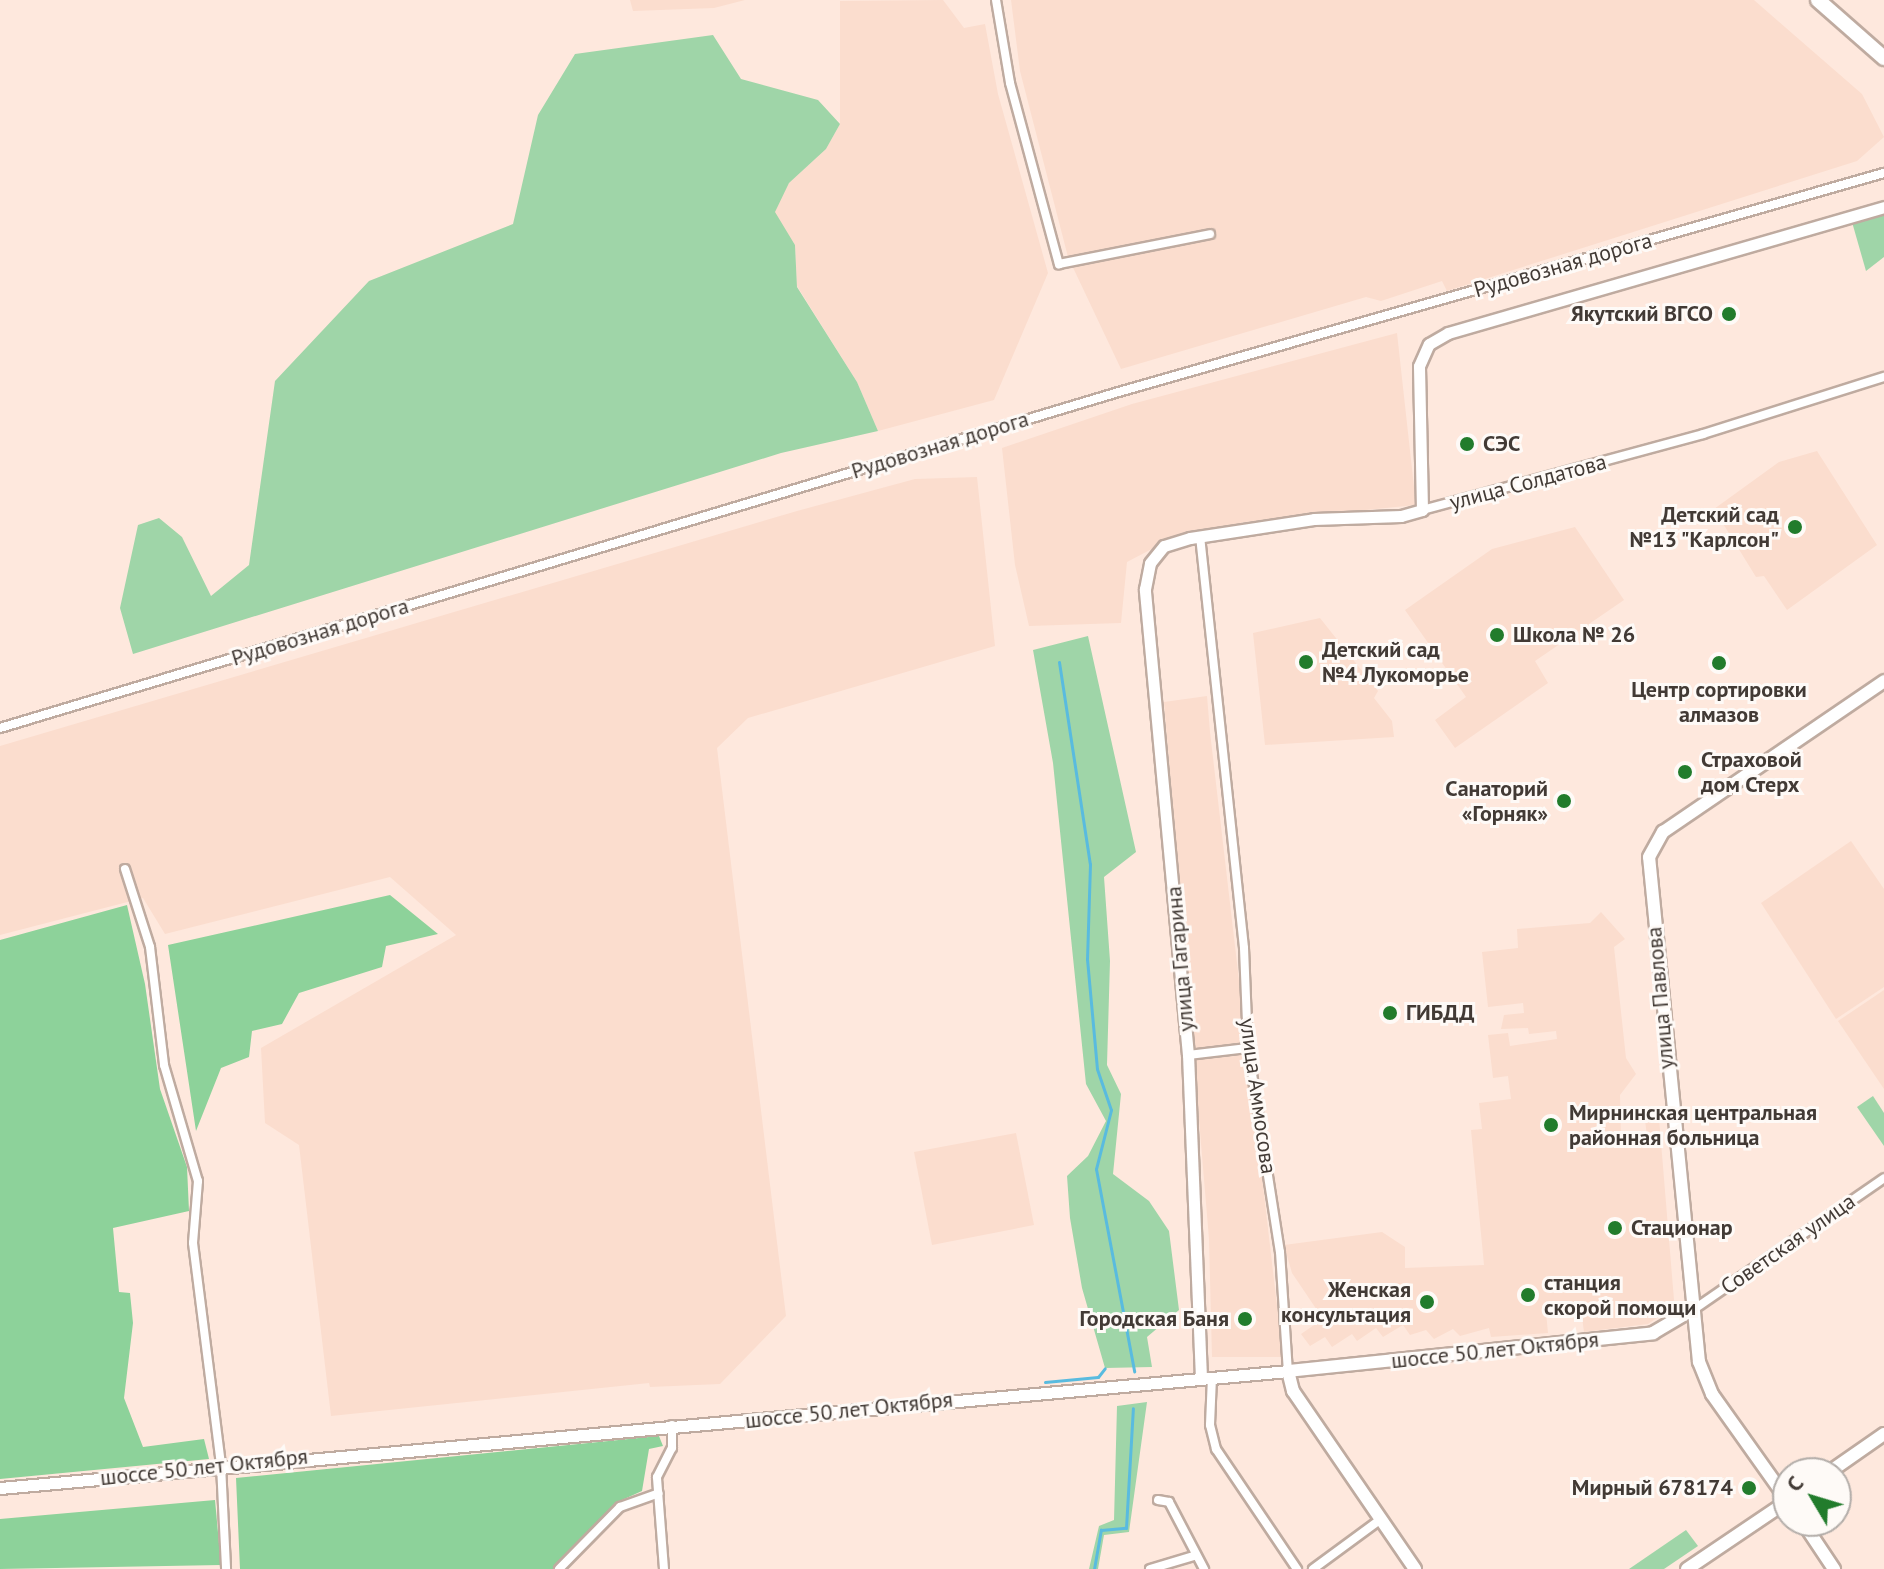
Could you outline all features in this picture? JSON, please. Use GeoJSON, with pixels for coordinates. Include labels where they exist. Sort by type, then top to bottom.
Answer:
{"type":"FeatureCollection","features":[{"type":"Feature","properties":{"kind":"main road"},"geometry":{"type":"LineString","coordinates":[[1818,0],[1884,58]]}},
{"type":"Feature","properties":{"kind":"main road","name":"улица Павлова"},"geometry":{"type":"LineString","coordinates":[[1772,1478],[1712,1394],[1699,1362],[1649,857],[1663,832],[1884,681]]}},
{"type":"Feature","properties":{"kind":"main road","name":"шоссе 50 лет Октября"},"geometry":{"type":"LineString","coordinates":[[1288,1371],[1653,1333],[1692,1310]]}},
{"type":"Feature","properties":{"kind":"main road","name":"улица Аммосова"},"geometry":{"type":"LineString","coordinates":[[1288,1371],[1293,1391],[1415,1569]]}},
{"type":"Feature","properties":{"kind":"main road"},"geometry":{"type":"LineString","coordinates":[[1851,1457],[1884,1434]]}},
{"type":"Feature","properties":{"kind":"main road"},"geometry":{"type":"LineString","coordinates":[[1687,1569],[1772,1512]]}},
{"type":"Feature","properties":{"kind":"main road"},"geometry":{"type":"LineString","coordinates":[[1813,1537],[1834,1569]]}},
{"type":"Feature","properties":{"kind":"street"},"geometry":{"type":"LineString","coordinates":[[996,0],[1010,83],[1059,264],[1210,234]]}},
{"type":"Feature","properties":{"kind":"street","name":"Рудовозная дорога"},"geometry":{"type":"LineString","coordinates":[[0,728],[1122,391],[1884,173]]}},
{"type":"Feature","properties":{"kind":"street"},"geometry":{"type":"LineString","coordinates":[[1422,510],[1419,366],[1429,344],[1456,331],[1884,207]]}},
{"type":"Feature","properties":{"kind":"street","name":"улица Солдатова"},"geometry":{"type":"LineString","coordinates":[[1164,546],[1200,536],[1314,519],[1401,516],[1703,434],[1884,377]]}},
{"type":"Feature","properties":{"kind":"street","name":"улица Аммосова"},"geometry":{"type":"LineString","coordinates":[[1200,536],[1244,948],[1248,1048],[1280,1252],[1288,1371]]}},
{"type":"Feature","properties":{"kind":"street","name":"улица Гагарина"},"geometry":{"type":"LineString","coordinates":[[1164,546],[1150,563],[1145,589],[1188,1055],[1210,1425],[1216,1449],[1297,1569]]}},
{"type":"Feature","properties":{"kind":"street"},"geometry":{"type":"LineString","coordinates":[[125,869],[150,947],[164,1065],[198,1181],[193,1243],[221,1465],[226,1569]]}},
{"type":"Feature","properties":{"kind":"street"},"geometry":{"type":"LineString","coordinates":[[1188,1055],[1248,1048]]}},
{"type":"Feature","properties":{"kind":"street","name":"Советская улица"},"geometry":{"type":"LineString","coordinates":[[1692,1310],[1884,1178]]}},
{"type":"Feature","properties":{"kind":"street","name":"шоссе 50 лет Октября"},"geometry":{"type":"LineString","coordinates":[[0,1488],[221,1465],[1288,1371]]}},
{"type":"Feature","properties":{"kind":"street"},"geometry":{"type":"LineString","coordinates":[[664,1569],[657,1477],[672,1448],[672,1425]]}},
{"type":"Feature","properties":{"kind":"street"},"geometry":{"type":"LineString","coordinates":[[559,1569],[620,1507],[659,1493]]}},
{"type":"Feature","properties":{"kind":"street"},"geometry":{"type":"LineString","coordinates":[[1158,1500],[1169,1502],[1194,1556],[1204,1569]]}},
{"type":"Feature","properties":{"kind":"street"},"geometry":{"type":"LineString","coordinates":[[1313,1569],[1381,1519]]}},
{"type":"Feature","properties":{"kind":"street"},"geometry":{"type":"LineString","coordinates":[[1150,1569],[1194,1556]]}},
{"type":"Feature","properties":{"kind":"shaded area"},"geometry":{"type":"Polygon","coordinates":[[[630,0],[745,0],[714,8],[633,11],[630,0]]]}},
{"type":"Feature","properties":{"kind":"shaded area"},"geometry":{"type":"Polygon","coordinates":[[[943,0],[964,28],[985,24],[998,94],[1048,273],[994,400],[878,431],[857,382],[797,286],[795,245],[774,212],[789,183],[826,149],[840,124],[840,1],[943,0]]]}},
{"type":"Feature","properties":{"kind":"shaded area"},"geometry":{"type":"Polygon","coordinates":[[[1011,0],[1754,0],[1862,94],[1884,137],[1857,161],[1447,291],[1442,281],[1381,301],[1366,297],[1121,369],[1068,257],[1020,71],[1011,0]]]}},
{"type":"Feature","properties":{"kind":"shaded area"},"geometry":{"type":"Polygon","coordinates":[[[1397,333],[1416,505],[1245,522],[1169,540],[1127,562],[1121,623],[1029,626],[1015,565],[1002,448],[1132,404],[1397,333]]]}},
{"type":"Feature","properties":{"kind":"shaded area","name":"Детский сад №13 \"Карлсон\""},"geometry":{"type":"Polygon","coordinates":[[[1817,451],[1877,545],[1787,610],[1764,576],[1756,577],[1714,509],[1779,462],[1817,451]]]}},
{"type":"Feature","properties":{"kind":"shaded area"},"geometry":{"type":"Polygon","coordinates":[[[977,477],[995,646],[748,718],[717,748],[786,1316],[720,1384],[650,1387],[649,1383],[331,1416],[299,1145],[265,1123],[261,1048],[456,935],[390,877],[165,934],[143,898],[0,935],[0,746],[797,511],[915,479],[977,477]]]}},
{"type":"Feature","properties":{"kind":"shaded area","name":"Школа № 26"},"geometry":{"type":"Polygon","coordinates":[[[1575,527],[1624,600],[1535,661],[1548,683],[1455,748],[1435,720],[1466,697],[1405,610],[1492,549],[1575,527]]]}},
{"type":"Feature","properties":{"kind":"shaded area","name":"Детский сад №4 Лукоморье"},"geometry":{"type":"Polygon","coordinates":[[[1320,618],[1378,691],[1374,698],[1392,721],[1394,737],[1265,745],[1253,633],[1320,618]]]}},
{"type":"Feature","properties":{"kind":"shaded area"},"geometry":{"type":"Polygon","coordinates":[[[1207,696],[1283,1357],[1212,1357],[1209,1239],[1164,702],[1207,696]]]}},
{"type":"Feature","properties":{"kind":"shaded area"},"geometry":{"type":"Polygon","coordinates":[[[1851,841],[1884,889],[1884,987],[1836,1019],[1761,903],[1851,841]]]}},
{"type":"Feature","properties":{"kind":"shaded area","name":"Мирнинская центральная районная больница"},"geometry":{"type":"Polygon","coordinates":[[[1601,912],[1625,939],[1614,947],[1626,1058],[1636,1074],[1620,1095],[1621,1140],[1647,1136],[1645,1120],[1659,1118],[1674,1300],[1670,1309],[1648,1324],[1584,1332],[1581,1310],[1546,1312],[1548,1333],[1491,1337],[1489,1328],[1460,1336],[1453,1329],[1434,1339],[1426,1330],[1410,1335],[1403,1325],[1383,1337],[1376,1328],[1357,1341],[1352,1334],[1332,1347],[1325,1337],[1310,1346],[1301,1334],[1323,1319],[1292,1273],[1284,1245],[1382,1232],[1405,1247],[1405,1268],[1484,1265],[1471,1130],[1482,1129],[1479,1103],[1511,1099],[1508,1076],[1493,1078],[1488,1035],[1508,1033],[1510,1046],[1557,1039],[1556,1031],[1529,1034],[1528,1028],[1501,1029],[1504,1015],[1524,1013],[1523,1003],[1488,1007],[1482,952],[1518,948],[1517,929],[1590,923],[1601,912]]]}},
{"type":"Feature","properties":{"kind":"shaded area"},"geometry":{"type":"Polygon","coordinates":[[[1884,990],[1884,1089],[1838,1021],[1884,990]]]}},
{"type":"Feature","properties":{"kind":"shaded area"},"geometry":{"type":"Polygon","coordinates":[[[1016,1133],[1034,1225],[932,1245],[914,1152],[1016,1133]]]}},
{"type":"Feature","properties":{"kind":"green space"},"geometry":{"type":"Polygon","coordinates":[[[713,35],[741,79],[818,100],[840,124],[826,149],[789,183],[775,212],[795,245],[797,287],[857,382],[878,431],[781,453],[133,654],[120,608],[138,525],[159,518],[182,537],[211,596],[249,565],[275,381],[369,281],[513,224],[538,115],[575,54],[713,35]]]}},
{"type":"Feature","properties":{"kind":"green space"},"geometry":{"type":"Polygon","coordinates":[[[1884,213],[1884,257],[1866,271],[1852,222],[1884,213]]]}},
{"type":"Feature","properties":{"kind":"green space"},"geometry":{"type":"Polygon","coordinates":[[[1088,636],[1136,852],[1104,877],[1110,961],[1107,1065],[1121,1094],[1113,1174],[1149,1201],[1169,1231],[1179,1310],[1147,1337],[1152,1367],[1105,1368],[1082,1288],[1070,1218],[1067,1176],[1088,1156],[1106,1121],[1086,1084],[1053,763],[1033,650],[1088,636]]]}},
{"type":"Feature","properties":{"kind":"green space"},"geometry":{"type":"Polygon","coordinates":[[[390,895],[438,934],[386,946],[382,967],[299,993],[282,1024],[252,1031],[249,1057],[221,1068],[196,1131],[168,945],[390,895]]]}},
{"type":"Feature","properties":{"kind":"green space"},"geometry":{"type":"Polygon","coordinates":[[[127,905],[145,984],[160,1089],[187,1167],[189,1211],[113,1228],[119,1292],[130,1293],[133,1323],[124,1398],[143,1447],[204,1439],[209,1459],[0,1479],[0,940],[127,905]]]}},
{"type":"Feature","properties":{"kind":"green space"},"geometry":{"type":"Polygon","coordinates":[[[1873,1096],[1884,1113],[1884,1146],[1857,1107],[1873,1096]]]}},
{"type":"Feature","properties":{"kind":"green space"},"geometry":{"type":"Polygon","coordinates":[[[1147,1402],[1129,1532],[1104,1535],[1098,1569],[1089,1569],[1099,1526],[1114,1520],[1117,1406],[1147,1402]]]}},
{"type":"Feature","properties":{"kind":"green space"},"geometry":{"type":"Polygon","coordinates":[[[659,1436],[663,1446],[649,1449],[642,1491],[622,1500],[553,1569],[240,1569],[236,1478],[659,1436]]]}},
{"type":"Feature","properties":{"kind":"green space"},"geometry":{"type":"Polygon","coordinates":[[[215,1500],[221,1565],[0,1569],[0,1519],[215,1500]]]}},
{"type":"Feature","properties":{"kind":"green space"},"geometry":{"type":"Polygon","coordinates":[[[1686,1530],[1698,1546],[1664,1569],[1629,1569],[1686,1530]]]}},
{"type":"Feature","properties":{"kind":"waterway"},"geometry":{"type":"LineString","coordinates":[[1059,662],[1090,864],[1087,959],[1097,1069],[1111,1110],[1096,1169],[1134,1371]]}},
{"type":"Feature","properties":{"kind":"waterway"},"geometry":{"type":"LineString","coordinates":[[1045,1382],[1098,1377],[1105,1368]]}},
{"type":"Feature","properties":{"kind":"waterway"},"geometry":{"type":"LineString","coordinates":[[1094,1569],[1101,1530],[1126,1528],[1133,1408]]}},
{"type":"Feature","properties":{"kind":"place","name":"Якутский ВГСО"},"geometry":{"type":"Point","coordinates":[1729,314]}},
{"type":"Feature","properties":{"kind":"place","name":"СЭС"},"geometry":{"type":"Point","coordinates":[1467,444]}},
{"type":"Feature","properties":{"kind":"place","name":"Детский сад №13 \"Карлсон\""},"geometry":{"type":"Point","coordinates":[1795,527]}},
{"type":"Feature","properties":{"kind":"place","name":"Школа № 26"},"geometry":{"type":"Point","coordinates":[1497,635]}},
{"type":"Feature","properties":{"kind":"place","name":"Детский сад №4 Лукоморье"},"geometry":{"type":"Point","coordinates":[1306,662]}},
{"type":"Feature","properties":{"kind":"place","name":"Центр сортировки алмазов"},"geometry":{"type":"Point","coordinates":[1719,663]}},
{"type":"Feature","properties":{"kind":"place","name":"Страховой дом Стерх"},"geometry":{"type":"Point","coordinates":[1685,772]}},
{"type":"Feature","properties":{"kind":"place","name":"Санаторий «Горняк»"},"geometry":{"type":"Point","coordinates":[1564,801]}},
{"type":"Feature","properties":{"kind":"place","name":"ГИБДД"},"geometry":{"type":"Point","coordinates":[1390,1013]}},
{"type":"Feature","properties":{"kind":"place","name":"Мирнинская центральная районная больница"},"geometry":{"type":"Point","coordinates":[1551,1125]}},
{"type":"Feature","properties":{"kind":"place","name":"Стационар"},"geometry":{"type":"Point","coordinates":[1615,1228]}},
{"type":"Feature","properties":{"kind":"place","name":"станция скорой помощи"},"geometry":{"type":"Point","coordinates":[1528,1295]}},
{"type":"Feature","properties":{"kind":"place","name":"Женская консультация"},"geometry":{"type":"Point","coordinates":[1427,1302]}},
{"type":"Feature","properties":{"kind":"place","name":"Городская Баня"},"geometry":{"type":"Point","coordinates":[1245,1319]}},
{"type":"Feature","properties":{"kind":"place","name":"Мирный 678174"},"geometry":{"type":"Point","coordinates":[1749,1488]}}]}
